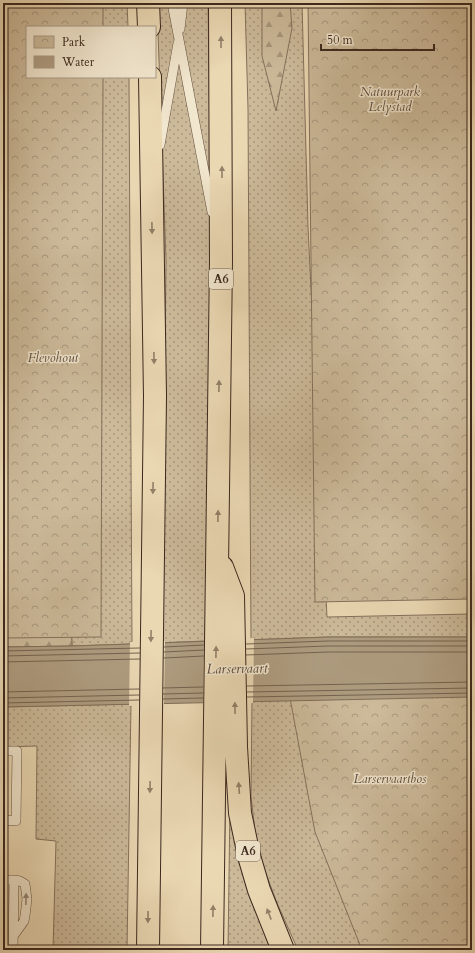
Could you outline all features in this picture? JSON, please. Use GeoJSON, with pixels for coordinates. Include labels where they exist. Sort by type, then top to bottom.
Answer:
{"type":"FeatureCollection","features":[{"type":"Feature","properties":{"kind":"highway"},"geometry":{"type":"LineString","coordinates":[[148,3],[149,26]]}},
{"type":"Feature","properties":{"kind":"highway","name":"A6"},"geometry":{"type":"LineString","coordinates":[[212,950],[225,747],[225,596],[217,555],[221,261],[220,3]]}},
{"type":"Feature","properties":{"kind":"highway"},"geometry":{"type":"LineString","coordinates":[[148,950],[155,396],[150,78]]}},
{"type":"Feature","properties":{"kind":"highway","name":"A6"},"geometry":{"type":"LineString","coordinates":[[225,747],[249,856],[259,890],[284,950]]}},
{"type":"Feature","properties":{"kind":"lane"},"geometry":{"type":"LineString","coordinates":[[172,3],[221,261]]}},
{"type":"Feature","properties":{"kind":"lane"},"geometry":{"type":"LineString","coordinates":[[152,194],[179,37],[183,3]]}},
{"type":"Feature","properties":{"kind":"lane"},"geometry":{"type":"LineString","coordinates":[[3,751],[17,751],[16,821],[3,820]]}},
{"type":"Feature","properties":{"kind":"lane"},"geometry":{"type":"LineString","coordinates":[[3,880],[20,881],[25,884],[27,899],[24,919],[14,935],[14,950]]}},
{"type":"Feature","properties":{"kind":"green space","name":"Flevohout"},"geometry":{"type":"Polygon","coordinates":[[[3,3],[103,3],[103,26],[26,26],[26,78],[103,78],[101,637],[3,638],[3,3]]]}},
{"type":"Feature","properties":{"kind":"green space"},"geometry":{"type":"Polygon","coordinates":[[[86,3],[127,3],[128,26],[86,26],[86,3]]]}},
{"type":"Feature","properties":{"kind":"green space"},"geometry":{"type":"Polygon","coordinates":[[[157,3],[208,3],[211,219],[205,641],[157,643],[164,422],[166,261],[157,3]]]}},
{"type":"Feature","properties":{"kind":"green space"},"geometry":{"type":"Polygon","coordinates":[[[245,3],[302,3],[308,227],[327,617],[472,614],[472,637],[328,637],[251,640],[248,109],[245,3]]]}},
{"type":"Feature","properties":{"kind":"green space"},"geometry":{"type":"Polygon","coordinates":[[[262,3],[290,3],[292,28],[276,111],[262,56],[262,3]]]}},
{"type":"Feature","properties":{"kind":"green space","name":"Natuurpark Lelystad"},"geometry":{"type":"Polygon","coordinates":[[[308,3],[472,3],[472,599],[315,602],[308,3]]]}},
{"type":"Feature","properties":{"kind":"green space"},"geometry":{"type":"Polygon","coordinates":[[[85,78],[129,78],[132,644],[72,646],[70,593],[3,532],[85,78]]]}},
{"type":"Feature","properties":{"kind":"green space"},"geometry":{"type":"Polygon","coordinates":[[[3,593],[70,593],[72,646],[3,647],[3,593]]]}},
{"type":"Feature","properties":{"kind":"green space","name":"Larservaartbos"},"geometry":{"type":"Polygon","coordinates":[[[472,693],[472,950],[362,950],[315,832],[290,698],[472,693]]]}},
{"type":"Feature","properties":{"kind":"green space","name":"Larservaartbos"},"geometry":{"type":"Polygon","coordinates":[[[472,697],[472,950],[298,950],[277,903],[262,863],[255,832],[251,796],[252,701],[472,697]]]}},
{"type":"Feature","properties":{"kind":"green space"},"geometry":{"type":"Polygon","coordinates":[[[131,704],[127,950],[53,950],[56,841],[36,839],[37,746],[3,747],[3,707],[131,704]]]}},
{"type":"Feature","properties":{"kind":"green space"},"geometry":{"type":"Polygon","coordinates":[[[230,802],[274,950],[228,950],[230,802]]]}},
{"type":"Feature","properties":{"kind":"water","name":"Larservaart"},"geometry":{"type":"Polygon","coordinates":[[[328,637],[472,637],[472,697],[3,707],[3,647],[328,637]]]}},
{"type":"Feature","properties":{"kind":"pier"},"geometry":{"type":"Polygon","coordinates":[[[254,638],[253,703],[203,704],[204,639],[254,638]]]}},
{"type":"Feature","properties":{"kind":"pier"},"geometry":{"type":"Polygon","coordinates":[[[165,641],[164,705],[129,706],[130,642],[165,641]]]}}]}
